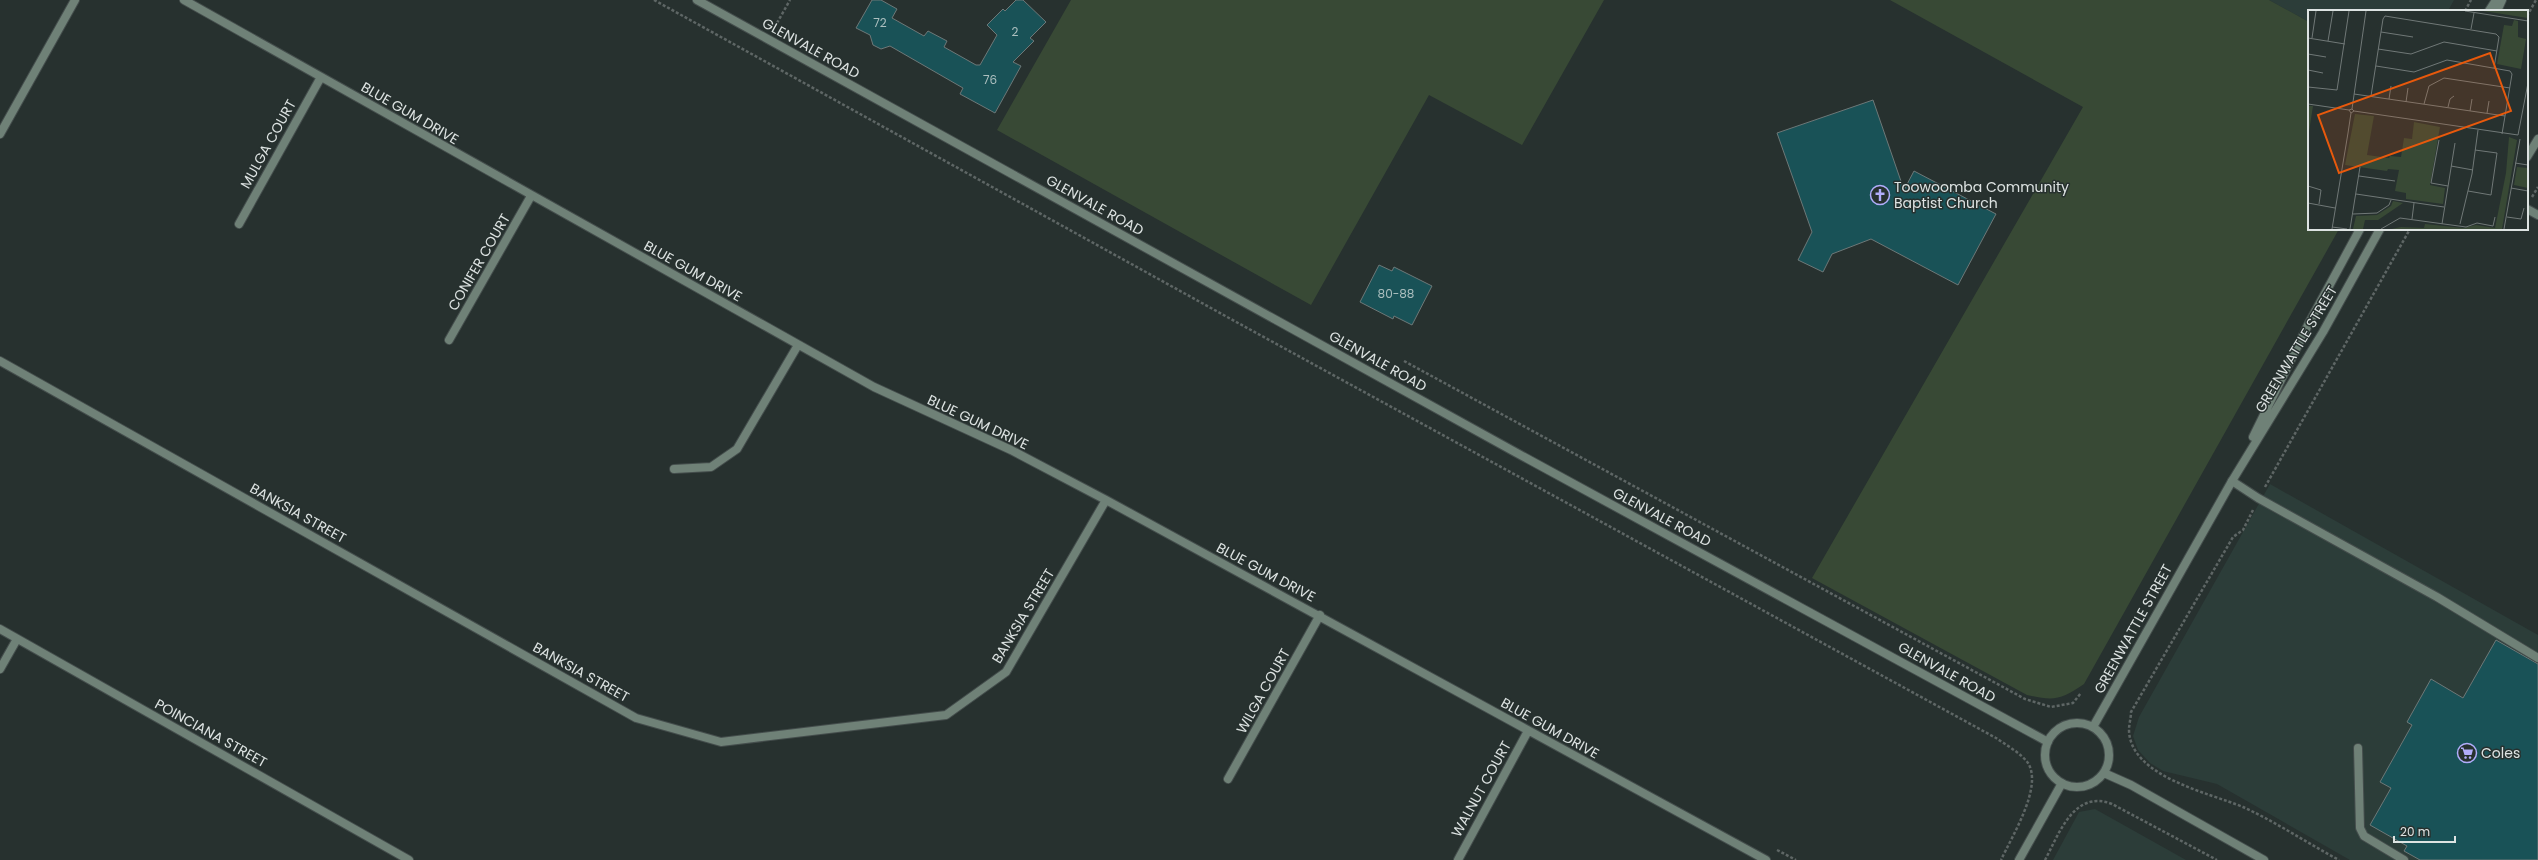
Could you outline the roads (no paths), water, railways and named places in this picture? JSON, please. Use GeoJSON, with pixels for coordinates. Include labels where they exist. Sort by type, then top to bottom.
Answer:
{"type":"FeatureCollection","features":[{"type":"Feature","properties":{"kind":"street"},"geometry":{"type":"LineString","coordinates":[[0,134],[75,0]]}},
{"type":"Feature","properties":{"kind":"street","name":"BLUE GUM DRIVE"},"geometry":{"type":"LineString","coordinates":[[184,0],[531,196],[874,387],[1011,450],[1106,500],[1320,616],[1752,857],[1766,860]]}},
{"type":"Feature","properties":{"kind":"street","name":"GLENVALE ROAD"},"geometry":{"type":"LineString","coordinates":[[698,0],[1540,466],[2048,742]]}},
{"type":"Feature","properties":{"kind":"street"},"geometry":{"type":"LineString","coordinates":[[2490,10],[2496,0]]}},
{"type":"Feature","properties":{"kind":"street"},"geometry":{"type":"LineString","coordinates":[[2497,10],[2502,0]]}},
{"type":"Feature","properties":{"kind":"street","name":"MULGA COURT"},"geometry":{"type":"LineString","coordinates":[[238,224],[321,77]]}},
{"type":"Feature","properties":{"kind":"street"},"geometry":{"type":"LineString","coordinates":[[2528,155],[2538,138]]}},
{"type":"Feature","properties":{"kind":"street","name":"CONIFER COURT"},"geometry":{"type":"LineString","coordinates":[[450,340],[531,196]]}},
{"type":"Feature","properties":{"kind":"street"},"geometry":{"type":"LineString","coordinates":[[2528,210],[2538,215]]}},
{"type":"Feature","properties":{"kind":"street","name":"GREENWATTLE STREET"},"geometry":{"type":"LineString","coordinates":[[2232,481],[2309,322],[2359,230]]}},
{"type":"Feature","properties":{"kind":"street","name":"GREENWATTLE STREET"},"geometry":{"type":"LineString","coordinates":[[2093,727],[2232,481],[2322,332],[2379,230]]}},
{"type":"Feature","properties":{"kind":"street"},"geometry":{"type":"LineString","coordinates":[[674,469],[711,467],[737,449],[798,345]]}},
{"type":"Feature","properties":{"kind":"street","name":"BANKSIA STREET"},"geometry":{"type":"LineString","coordinates":[[0,361],[636,718],[721,742],[946,715],[1006,672],[1106,500]]}},
{"type":"Feature","properties":{"kind":"street"},"geometry":{"type":"LineString","coordinates":[[2232,481],[2258,498],[2436,597],[2538,658]]}},
{"type":"Feature","properties":{"kind":"street","name":"WILGA COURT"},"geometry":{"type":"LineString","coordinates":[[1228,779],[1320,616]]}},
{"type":"Feature","properties":{"kind":"street","name":"POINCIANA STREET"},"geometry":{"type":"LineString","coordinates":[[0,629],[409,860]]}},
{"type":"Feature","properties":{"kind":"street"},"geometry":{"type":"LineString","coordinates":[[0,669],[17,639]]}},
{"type":"Feature","properties":{"kind":"street"},"geometry":{"type":"LineString","coordinates":[[2082,724],[2093,727],[2105,740],[2109,751],[2108,762],[2104,773],[2096,781],[2085,786],[2073,786],[2062,783],[2053,775],[2047,765],[2046,754],[2048,742],[2055,732],[2064,726],[2082,724]]}},
{"type":"Feature","properties":{"kind":"street","name":"WALNUT COURT"},"geometry":{"type":"LineString","coordinates":[[1458,860],[1528,731]]}},
{"type":"Feature","properties":{"kind":"street"},"geometry":{"type":"LineString","coordinates":[[2358,748],[2360,828],[2364,836],[2404,860]]}},
{"type":"Feature","properties":{"kind":"street"},"geometry":{"type":"LineString","coordinates":[[2104,773],[2131,785],[2264,860]]}},
{"type":"Feature","properties":{"kind":"street"},"geometry":{"type":"LineString","coordinates":[[2019,860],[2062,783]]}},
{"type":"Feature","properties":{"kind":"place","name":"Toowoomba Community Baptist Church"},"geometry":{"type":"Point","coordinates":[1880,195]}},
{"type":"Feature","properties":{"kind":"place","name":"Coles"},"geometry":{"type":"Point","coordinates":[2467,753]}}]}
